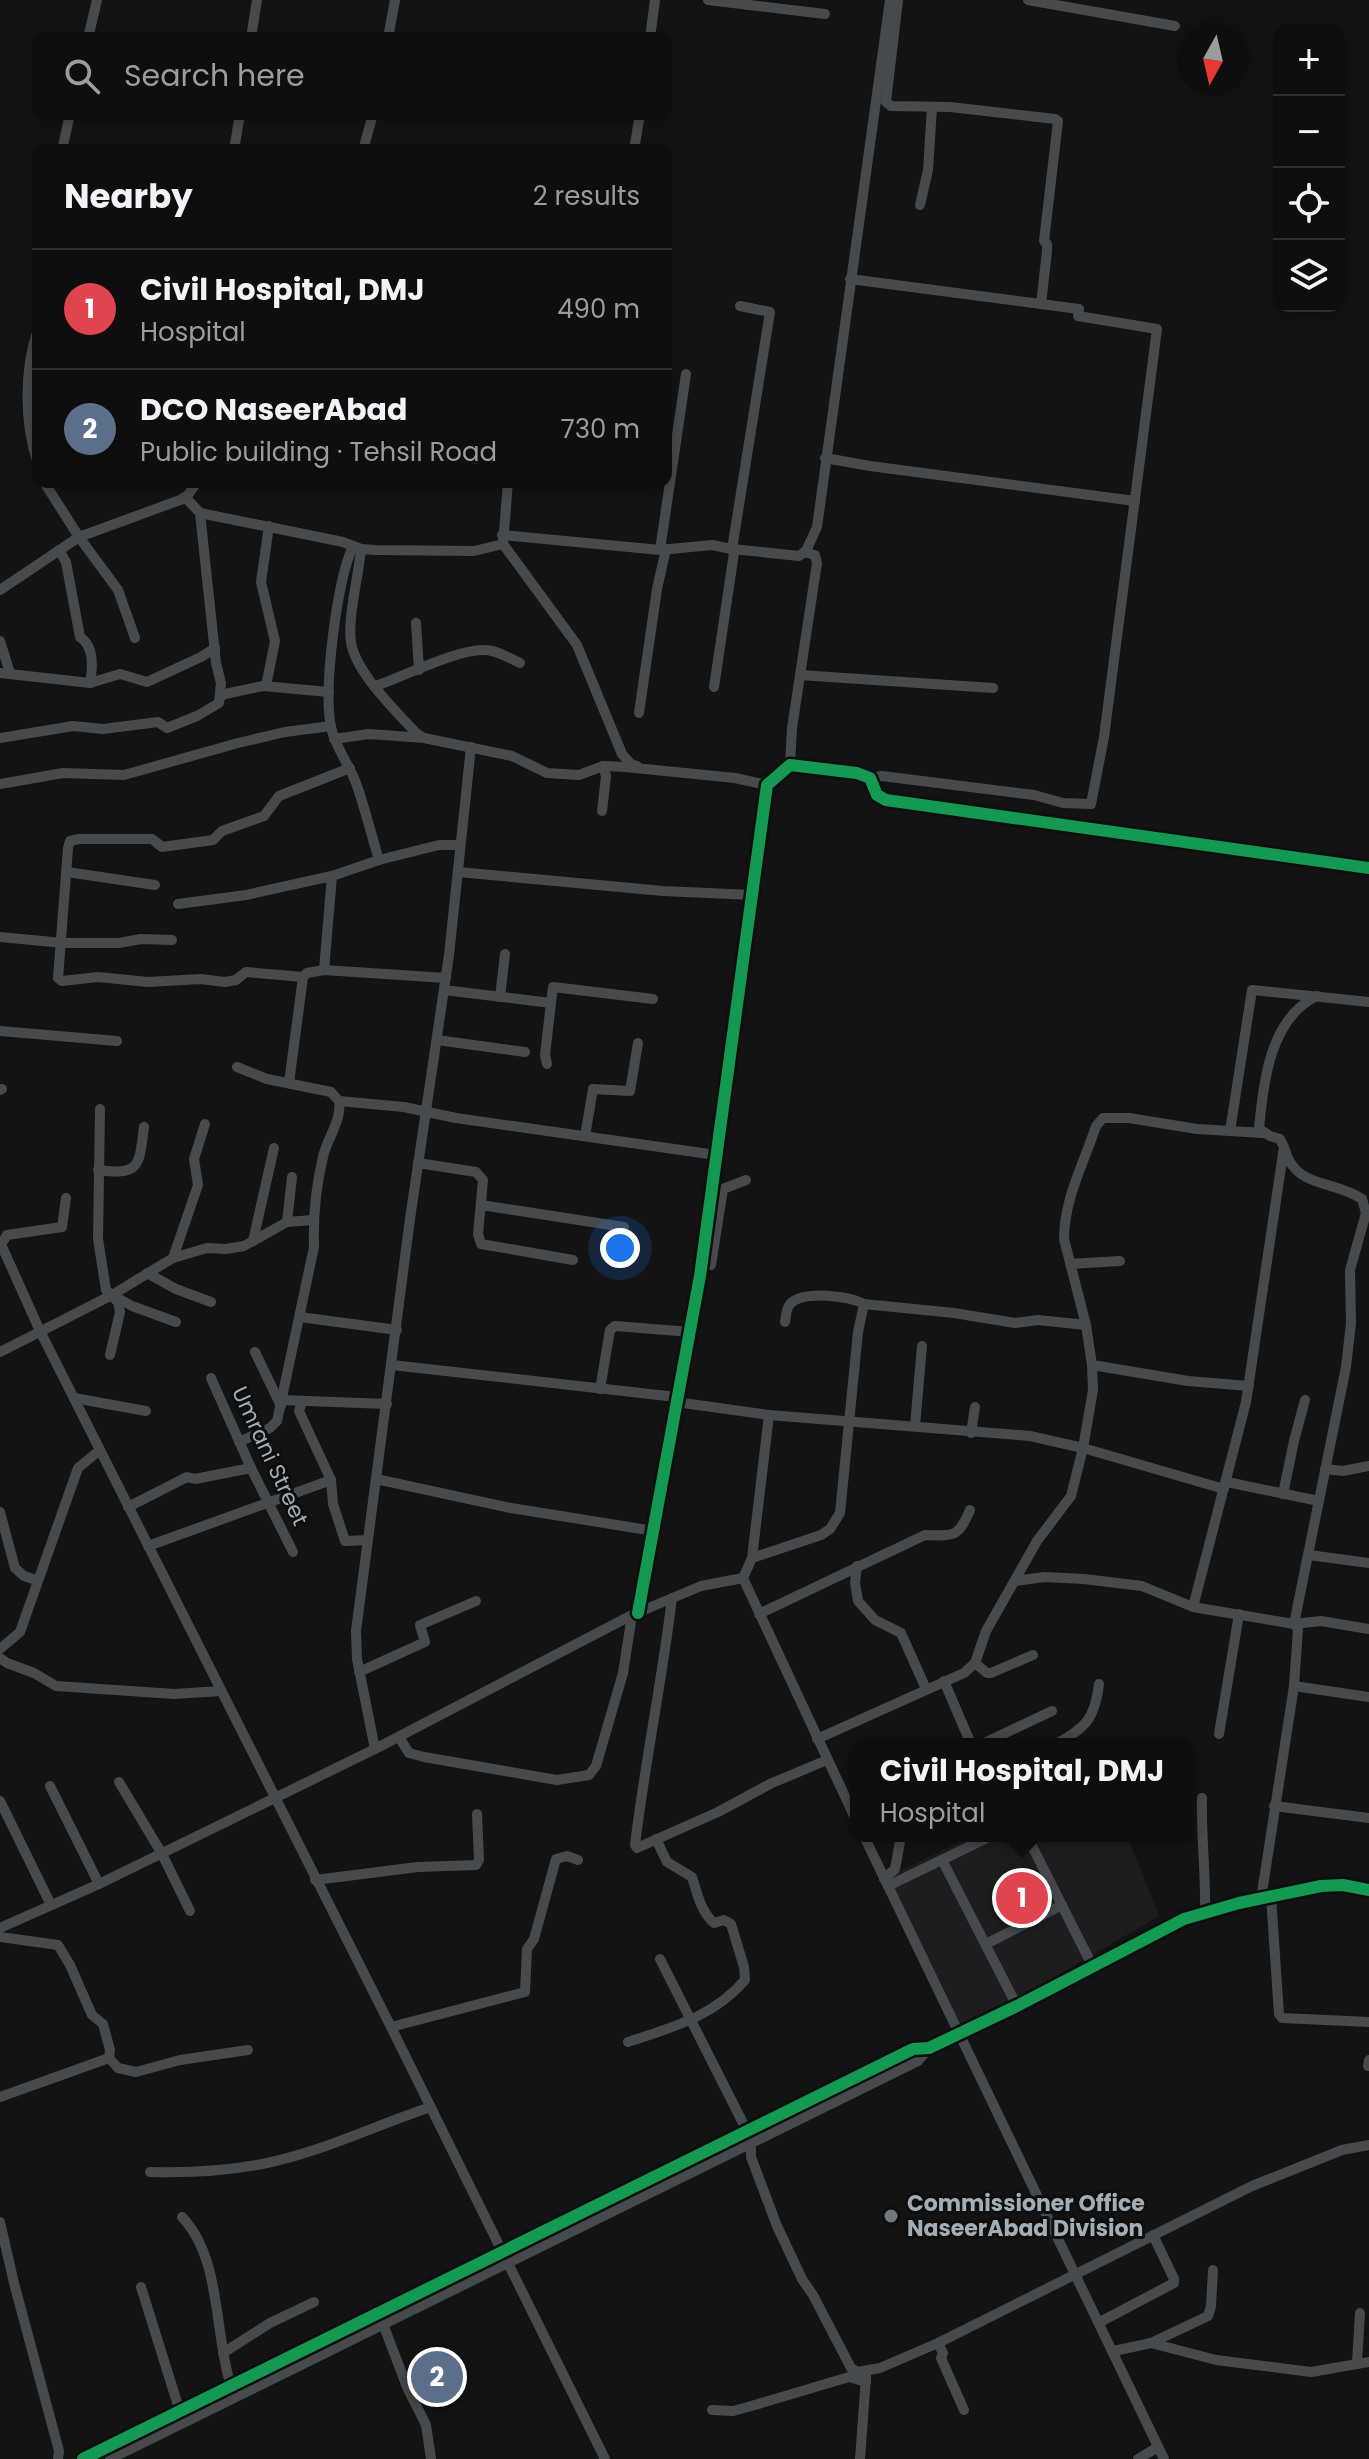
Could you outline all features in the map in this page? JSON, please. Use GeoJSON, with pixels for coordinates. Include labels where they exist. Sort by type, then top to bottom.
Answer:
{"type":"FeatureCollection","features":[{"type":"Feature","properties":{"kind":"street"},"geometry":{"type":"LineString","coordinates":[[89,32],[97,0]]}},
{"type":"Feature","properties":{"kind":"street"},"geometry":{"type":"LineString","coordinates":[[252,32],[257,0]]}},
{"type":"Feature","properties":{"kind":"street"},"geometry":{"type":"LineString","coordinates":[[389,32],[395,0]]}},
{"type":"Feature","properties":{"kind":"street"},"geometry":{"type":"LineString","coordinates":[[651,32],[655,0]]}},
{"type":"Feature","properties":{"kind":"street"},"geometry":{"type":"LineString","coordinates":[[708,0],[825,14]]}},
{"type":"Feature","properties":{"kind":"street"},"geometry":{"type":"LineString","coordinates":[[185,497],[200,513],[357,547],[474,551],[503,539],[663,549],[712,545],[799,556],[817,527],[890,0]]}},
{"type":"Feature","properties":{"kind":"street"},"geometry":{"type":"LineString","coordinates":[[898,0],[886,102],[891,106],[932,107],[1058,121],[1044,241],[1047,251],[1041,304]]}},
{"type":"Feature","properties":{"kind":"street"},"geometry":{"type":"LineString","coordinates":[[1028,0],[1068,3],[1175,26]]}},
{"type":"Feature","properties":{"kind":"street"},"geometry":{"type":"LineString","coordinates":[[920,205],[928,170],[932,107]]}},
{"type":"Feature","properties":{"kind":"street"},"geometry":{"type":"LineString","coordinates":[[63,144],[69,120]]}},
{"type":"Feature","properties":{"kind":"street"},"geometry":{"type":"LineString","coordinates":[[235,144],[239,120]]}},
{"type":"Feature","properties":{"kind":"street"},"geometry":{"type":"LineString","coordinates":[[365,144],[371,120]]}},
{"type":"Feature","properties":{"kind":"street"},"geometry":{"type":"LineString","coordinates":[[635,144],[639,120]]}},
{"type":"Feature","properties":{"kind":"street"},"geometry":{"type":"LineString","coordinates":[[850,279],[1079,309],[1078,316],[1157,329],[1104,737],[1091,804],[1063,803],[1034,795],[882,776],[871,781]]}},
{"type":"Feature","properties":{"kind":"street"},"geometry":{"type":"LineString","coordinates":[[714,687],[734,553],[732,549],[770,312],[740,306]]}},
{"type":"Feature","properties":{"kind":"street"},"geometry":{"type":"LineString","coordinates":[[32,357],[27,381],[32,432]]}},
{"type":"Feature","properties":{"kind":"street"},"geometry":{"type":"LineString","coordinates":[[672,455],[686,374]]}},
{"type":"Feature","properties":{"kind":"street"},"geometry":{"type":"LineString","coordinates":[[825,458],[1135,501]]}},
{"type":"Feature","properties":{"kind":"street"},"geometry":{"type":"LineString","coordinates":[[48,488],[118,590],[135,638]]}},
{"type":"Feature","properties":{"kind":"street"},"geometry":{"type":"LineString","coordinates":[[0,590],[79,537],[185,497],[192,488]]}},
{"type":"Feature","properties":{"kind":"street"},"geometry":{"type":"LineString","coordinates":[[507,488],[503,539],[577,645],[622,754],[631,764],[756,775],[767,785]]}},
{"type":"Feature","properties":{"kind":"street"},"geometry":{"type":"LineString","coordinates":[[639,713],[663,549],[667,488]]}},
{"type":"Feature","properties":{"kind":"street"},"geometry":{"type":"LineString","coordinates":[[0,738],[73,726],[103,729],[158,722],[167,728],[219,703],[200,513]]}},
{"type":"Feature","properties":{"kind":"street"},"geometry":{"type":"LineString","coordinates":[[266,686],[275,641],[261,582],[269,526]]}},
{"type":"Feature","properties":{"kind":"street"},"geometry":{"type":"LineString","coordinates":[[357,547],[353,654],[375,686],[424,738]]}},
{"type":"Feature","properties":{"kind":"street"},"geometry":{"type":"LineString","coordinates":[[357,547],[342,588],[330,665],[331,726],[334,739],[350,768],[379,860]]}},
{"type":"Feature","properties":{"kind":"street"},"geometry":{"type":"LineString","coordinates":[[59,550],[66,562],[80,637],[90,650],[90,683]]}},
{"type":"Feature","properties":{"kind":"street"},"geometry":{"type":"LineString","coordinates":[[399,1737],[409,1753],[557,1780],[589,1775],[596,1766],[623,1673],[654,1531],[691,1332],[767,785],[790,765],[817,563],[815,555],[804,552]]}},
{"type":"Feature","properties":{"kind":"street"},"geometry":{"type":"LineString","coordinates":[[416,623],[419,670]]}},
{"type":"Feature","properties":{"kind":"street"},"geometry":{"type":"LineString","coordinates":[[0,641],[5,673],[90,683],[120,674],[147,682],[215,648]]}},
{"type":"Feature","properties":{"kind":"street"},"geometry":{"type":"LineString","coordinates":[[375,686],[483,650],[520,663]]}},
{"type":"Feature","properties":{"kind":"street"},"geometry":{"type":"LineString","coordinates":[[800,675],[993,688]]}},
{"type":"Feature","properties":{"kind":"street"},"geometry":{"type":"LineString","coordinates":[[220,697],[266,686],[329,692]]}},
{"type":"Feature","properties":{"kind":"street"},"geometry":{"type":"LineString","coordinates":[[0,784],[63,773],[124,775],[238,743],[331,726]]}},
{"type":"Feature","properties":{"kind":"street"},"geometry":{"type":"LineString","coordinates":[[334,739],[369,734],[424,738],[512,756],[547,773],[579,775],[603,766],[692,773],[767,785]]}},
{"type":"Feature","properties":{"kind":"street"},"geometry":{"type":"LineString","coordinates":[[375,1749],[359,1672],[356,1631],[418,1163],[446,978],[471,747]]}},
{"type":"Feature","properties":{"kind":"street"},"geometry":{"type":"LineString","coordinates":[[790,765],[857,773],[871,781],[877,795],[886,800],[1369,868]]}},
{"type":"Feature","properties":{"kind":"street"},"geometry":{"type":"LineString","coordinates":[[602,811],[606,776],[603,766]]}},
{"type":"Feature","properties":{"kind":"street"},"geometry":{"type":"LineString","coordinates":[[303,977],[246,972],[236,980],[225,982],[201,979],[148,982],[98,977],[62,981],[58,978],[70,841],[152,839],[162,847],[213,840],[222,831],[264,816],[279,796],[350,768]]}},
{"type":"Feature","properties":{"kind":"street"},"geometry":{"type":"LineString","coordinates":[[178,904],[246,895],[332,876],[439,845],[460,845]]}},
{"type":"Feature","properties":{"kind":"street"},"geometry":{"type":"LineString","coordinates":[[67,872],[155,885]]}},
{"type":"Feature","properties":{"kind":"street"},"geometry":{"type":"LineString","coordinates":[[458,872],[649,890],[752,895]]}},
{"type":"Feature","properties":{"kind":"street"},"geometry":{"type":"LineString","coordinates":[[324,970],[332,876]]}},
{"type":"Feature","properties":{"kind":"street"},"geometry":{"type":"LineString","coordinates":[[0,937],[63,943],[172,940]]}},
{"type":"Feature","properties":{"kind":"street"},"geometry":{"type":"LineString","coordinates":[[500,997],[505,954]]}},
{"type":"Feature","properties":{"kind":"street"},"geometry":{"type":"LineString","coordinates":[[289,1083],[303,977],[307,973],[324,970],[446,978]]}},
{"type":"Feature","properties":{"kind":"street"},"geometry":{"type":"LineString","coordinates":[[547,1064],[545,1055],[553,987],[653,999]]}},
{"type":"Feature","properties":{"kind":"street"},"geometry":{"type":"LineString","coordinates":[[444,990],[551,1003]]}},
{"type":"Feature","properties":{"kind":"street"},"geometry":{"type":"LineString","coordinates":[[1230,1131],[1252,990],[1369,1002]]}},
{"type":"Feature","properties":{"kind":"street"},"geometry":{"type":"LineString","coordinates":[[1263,1133],[1259,1129],[1266,1069],[1294,1013],[1304,1002],[1317,996]]}},
{"type":"Feature","properties":{"kind":"street"},"geometry":{"type":"LineString","coordinates":[[0,1031],[117,1041]]}},
{"type":"Feature","properties":{"kind":"street"},"geometry":{"type":"LineString","coordinates":[[437,1040],[525,1052]]}},
{"type":"Feature","properties":{"kind":"street"},"geometry":{"type":"LineString","coordinates":[[585,1136],[593,1089],[630,1091],[638,1043]]}},
{"type":"Feature","properties":{"kind":"street"},"geometry":{"type":"LineString","coordinates":[[237,1067],[267,1079],[331,1092],[339,1101],[340,1110],[323,1155],[313,1220],[314,1247],[277,1421],[270,1428],[239,1442]]}},
{"type":"Feature","properties":{"kind":"street"},"geometry":{"type":"LineString","coordinates":[[339,1101],[404,1107],[426,1113],[716,1155]]}},
{"type":"Feature","properties":{"kind":"street"},"geometry":{"type":"LineString","coordinates":[[100,1109],[98,1239],[106,1290],[132,1306],[176,1322]]}},
{"type":"Feature","properties":{"kind":"street"},"geometry":{"type":"LineString","coordinates":[[817,1739],[964,1673],[975,1663],[986,1631],[1037,1541],[1071,1496],[1093,1390],[1086,1325],[1064,1239],[1069,1199],[1096,1126],[1103,1118],[1129,1118],[1197,1129],[1263,1133],[1280,1139],[1288,1161],[1309,1180],[1348,1189],[1362,1199],[1366,1213],[1350,1270],[1351,1323],[1346,1367],[1294,1624]]}},
{"type":"Feature","properties":{"kind":"street"},"geometry":{"type":"LineString","coordinates":[[173,1258],[198,1185],[194,1159],[205,1124]]}},
{"type":"Feature","properties":{"kind":"street"},"geometry":{"type":"LineString","coordinates":[[98,1170],[126,1172],[134,1168],[144,1127]]}},
{"type":"Feature","properties":{"kind":"street"},"geometry":{"type":"LineString","coordinates":[[1193,1607],[1249,1386],[1284,1147]]}},
{"type":"Feature","properties":{"kind":"street"},"geometry":{"type":"LineString","coordinates":[[253,1241],[274,1148]]}},
{"type":"Feature","properties":{"kind":"street"},"geometry":{"type":"LineString","coordinates":[[418,1163],[476,1172],[483,1180],[478,1234],[481,1244],[573,1260]]}},
{"type":"Feature","properties":{"kind":"street"},"geometry":{"type":"LineString","coordinates":[[287,1222],[292,1177]]}},
{"type":"Feature","properties":{"kind":"street"},"geometry":{"type":"LineString","coordinates":[[702,1264],[711,1265],[723,1189],[746,1180]]}},
{"type":"Feature","properties":{"kind":"street"},"geometry":{"type":"LineString","coordinates":[[66,1198],[62,1227],[7,1235],[1,1244],[40,1331],[605,2459]]}},
{"type":"Feature","properties":{"kind":"street"},"geometry":{"type":"LineString","coordinates":[[481,1205],[624,1227]]}},
{"type":"Feature","properties":{"kind":"street"},"geometry":{"type":"LineString","coordinates":[[0,1352],[112,1295],[173,1258],[207,1248],[244,1246],[287,1222],[313,1220]]}},
{"type":"Feature","properties":{"kind":"street"},"geometry":{"type":"LineString","coordinates":[[1070,1264],[1120,1261]]}},
{"type":"Feature","properties":{"kind":"street"},"geometry":{"type":"LineString","coordinates":[[147,1273],[176,1289],[211,1302]]}},
{"type":"Feature","properties":{"kind":"street"},"geometry":{"type":"LineString","coordinates":[[110,1355],[120,1312],[112,1295]]}},
{"type":"Feature","properties":{"kind":"street"},"geometry":{"type":"LineString","coordinates":[[785,1322],[787,1308],[792,1302],[803,1297],[828,1296],[864,1304],[1015,1323],[1038,1320],[1086,1325]]}},
{"type":"Feature","properties":{"kind":"street"},"geometry":{"type":"LineString","coordinates":[[752,1558],[806,1541],[830,1529],[840,1513],[858,1332],[864,1304]]}},
{"type":"Feature","properties":{"kind":"street"},"geometry":{"type":"LineString","coordinates":[[300,1317],[397,1330]]}},
{"type":"Feature","properties":{"kind":"street"},"geometry":{"type":"LineString","coordinates":[[600,1389],[610,1330],[615,1326],[691,1332]]}},
{"type":"Feature","properties":{"kind":"street"},"geometry":{"type":"LineString","coordinates":[[915,1426],[922,1346]]}},
{"type":"Feature","properties":{"kind":"street"},"geometry":{"type":"LineString","coordinates":[[255,1352],[281,1403]]}},
{"type":"Feature","properties":{"kind":"street"},"geometry":{"type":"LineString","coordinates":[[392,1365],[600,1389],[769,1415],[1030,1436],[1225,1485],[1319,1501]]}},
{"type":"Feature","properties":{"kind":"street"},"geometry":{"type":"LineString","coordinates":[[1092,1365],[1188,1381],[1249,1386]]}},
{"type":"Feature","properties":{"kind":"street","name":"Umrani Street"},"geometry":{"type":"LineString","coordinates":[[211,1378],[293,1552]]}},
{"type":"Feature","properties":{"kind":"street"},"geometry":{"type":"LineString","coordinates":[[74,1398],[146,1411]]}},
{"type":"Feature","properties":{"kind":"street"},"geometry":{"type":"LineString","coordinates":[[1283,1494],[1305,1400]]}},
{"type":"Feature","properties":{"kind":"street"},"geometry":{"type":"LineString","coordinates":[[302,1402],[299,1411],[331,1480],[333,1504],[345,1541],[368,1540]]}},
{"type":"Feature","properties":{"kind":"street"},"geometry":{"type":"LineString","coordinates":[[281,1403],[387,1404]]}},
{"type":"Feature","properties":{"kind":"street"},"geometry":{"type":"LineString","coordinates":[[971,1433],[975,1407]]}},
{"type":"Feature","properties":{"kind":"street"},"geometry":{"type":"LineString","coordinates":[[769,1415],[752,1558],[743,1578],[850,1808]]}},
{"type":"Feature","properties":{"kind":"street"},"geometry":{"type":"LineString","coordinates":[[0,1649],[20,1632],[78,1468],[100,1450]]}},
{"type":"Feature","properties":{"kind":"street"},"geometry":{"type":"LineString","coordinates":[[1325,1469],[1343,1471],[1369,1466]]}},
{"type":"Feature","properties":{"kind":"street"},"geometry":{"type":"LineString","coordinates":[[128,1507],[187,1477],[195,1479],[251,1468]]}},
{"type":"Feature","properties":{"kind":"street"},"geometry":{"type":"LineString","coordinates":[[376,1479],[511,1508],[654,1531]]}},
{"type":"Feature","properties":{"kind":"street"},"geometry":{"type":"LineString","coordinates":[[148,1546],[331,1480]]}},
{"type":"Feature","properties":{"kind":"street"},"geometry":{"type":"LineString","coordinates":[[759,1614],[925,1535],[955,1535],[961,1531],[970,1510]]}},
{"type":"Feature","properties":{"kind":"street"},"geometry":{"type":"LineString","coordinates":[[0,1512],[15,1568],[24,1576],[36,1580]]}},
{"type":"Feature","properties":{"kind":"street"},"geometry":{"type":"LineString","coordinates":[[1309,1555],[1369,1563]]}},
{"type":"Feature","properties":{"kind":"street"},"geometry":{"type":"LineString","coordinates":[[857,1566],[855,1583],[858,1601],[875,1620],[901,1633],[926,1689]]}},
{"type":"Feature","properties":{"kind":"street"},"geometry":{"type":"LineString","coordinates":[[1015,1581],[1044,1577],[1071,1578],[1142,1586],[1193,1607],[1294,1624],[1321,1621],[1369,1629]]}},
{"type":"Feature","properties":{"kind":"street"},"geometry":{"type":"LineString","coordinates":[[0,1928],[162,1854],[375,1749],[635,1614],[701,1586],[743,1578]]}},
{"type":"Feature","properties":{"kind":"street"},"geometry":{"type":"LineString","coordinates":[[672,1598],[635,1845],[639,1848],[772,1783],[827,1760]]}},
{"type":"Feature","properties":{"kind":"street"},"geometry":{"type":"LineString","coordinates":[[359,1672],[425,1642],[420,1625],[476,1601]]}},
{"type":"Feature","properties":{"kind":"street"},"geometry":{"type":"LineString","coordinates":[[1219,1734],[1239,1614]]}},
{"type":"Feature","properties":{"kind":"street"},"geometry":{"type":"LineString","coordinates":[[1294,1624],[1298,1629],[1294,1686],[1274,1806],[1266,1898],[1279,2014],[1282,2018],[1369,2022]]}},
{"type":"Feature","properties":{"kind":"street"},"geometry":{"type":"LineString","coordinates":[[975,1663],[991,1673],[1033,1655]]}},
{"type":"Feature","properties":{"kind":"street"},"geometry":{"type":"LineString","coordinates":[[0,1658],[56,1686],[174,1694],[221,1691]]}},
{"type":"Feature","properties":{"kind":"street"},"geometry":{"type":"LineString","coordinates":[[944,1681],[968,1738]]}},
{"type":"Feature","properties":{"kind":"street"},"geometry":{"type":"LineString","coordinates":[[1068,1738],[1079,1732],[1086,1722],[1096,1703],[1099,1684]]}},
{"type":"Feature","properties":{"kind":"street"},"geometry":{"type":"LineString","coordinates":[[1294,1686],[1369,1697]]}},
{"type":"Feature","properties":{"kind":"street"},"geometry":{"type":"LineString","coordinates":[[995,1738],[1052,1711]]}},
{"type":"Feature","properties":{"kind":"street"},"geometry":{"type":"LineString","coordinates":[[119,1782],[162,1854],[190,1911]]}},
{"type":"Feature","properties":{"kind":"street"},"geometry":{"type":"LineString","coordinates":[[50,1786],[99,1884]]}},
{"type":"Feature","properties":{"kind":"street"},"geometry":{"type":"LineString","coordinates":[[844,1795],[850,1792]]}},
{"type":"Feature","properties":{"kind":"street"},"geometry":{"type":"LineString","coordinates":[[1202,1798],[1205,1913]]}},
{"type":"Feature","properties":{"kind":"street"},"geometry":{"type":"LineString","coordinates":[[0,1801],[51,1905]]}},
{"type":"Feature","properties":{"kind":"street"},"geometry":{"type":"LineString","coordinates":[[1274,1806],[1369,1818]]}},
{"type":"Feature","properties":{"kind":"street"},"geometry":{"type":"LineString","coordinates":[[315,1880],[418,1867],[476,1865],[479,1860],[477,1814]]}},
{"type":"Feature","properties":{"kind":"street"},"geometry":{"type":"LineString","coordinates":[[628,2042],[717,2008],[745,1980],[731,1924],[724,1920],[710,1921],[692,1877],[667,1862],[656,1839]]}},
{"type":"Feature","properties":{"kind":"street"},"geometry":{"type":"LineString","coordinates":[[867,1842],[1164,2459]]}},
{"type":"Feature","properties":{"kind":"street"},"geometry":{"type":"LineString","coordinates":[[886,1883],[895,1869],[900,1842]]}},
{"type":"Feature","properties":{"kind":"street"},"geometry":{"type":"LineString","coordinates":[[886,1883],[979,1842]]}},
{"type":"Feature","properties":{"kind":"street"},"geometry":{"type":"LineString","coordinates":[[1030,1842],[1092,1965]]}},
{"type":"Feature","properties":{"kind":"street"},"geometry":{"type":"LineString","coordinates":[[391,2027],[525,1992],[527,1949],[534,1939],[556,1859],[567,1856],[578,1860]]}},
{"type":"Feature","properties":{"kind":"street"},"geometry":{"type":"LineString","coordinates":[[942,1860],[1017,2006]]}},
{"type":"Feature","properties":{"kind":"street"},"geometry":{"type":"LineString","coordinates":[[83,2459],[913,2049],[929,2048],[1017,2006],[1184,1919],[1321,1886],[1343,1885],[1369,1890]]}},
{"type":"Feature","properties":{"kind":"street"},"geometry":{"type":"LineString","coordinates":[[986,1944],[1062,1905]]}},
{"type":"Feature","properties":{"kind":"street"},"geometry":{"type":"LineString","coordinates":[[0,1937],[58,1945],[92,2015],[103,2024],[109,2058],[118,2068],[136,2072],[180,2060],[248,2050]]}},
{"type":"Feature","properties":{"kind":"street"},"geometry":{"type":"LineString","coordinates":[[660,1959],[747,2131],[751,2157],[777,2226],[802,2279],[851,2368],[866,2377]]}},
{"type":"Feature","properties":{"kind":"street"},"geometry":{"type":"LineString","coordinates":[[110,2459],[918,2061],[929,2048]]}},
{"type":"Feature","properties":{"kind":"street"},"geometry":{"type":"LineString","coordinates":[[0,2097],[109,2058]]}},
{"type":"Feature","properties":{"kind":"street"},"geometry":{"type":"LineString","coordinates":[[150,2172],[193,2173],[267,2163],[322,2147],[431,2107]]}},
{"type":"Feature","properties":{"kind":"street"},"geometry":{"type":"LineString","coordinates":[[712,2410],[733,2411],[849,2377],[866,2377],[1252,2186],[1342,2150],[1369,2145]]}},
{"type":"Feature","properties":{"kind":"street"},"geometry":{"type":"LineString","coordinates":[[182,2217],[195,2230],[207,2257],[223,2353],[235,2397]]}},
{"type":"Feature","properties":{"kind":"street"},"geometry":{"type":"LineString","coordinates":[[0,2222],[59,2451],[58,2459]]}},
{"type":"Feature","properties":{"kind":"street"},"geometry":{"type":"LineString","coordinates":[[1100,2322],[1174,2283],[1153,2235]]}},
{"type":"Feature","properties":{"kind":"street"},"geometry":{"type":"LineString","coordinates":[[1114,2351],[1151,2343],[1208,2316],[1213,2270]]}},
{"type":"Feature","properties":{"kind":"street"},"geometry":{"type":"LineString","coordinates":[[141,2287],[185,2422]]}},
{"type":"Feature","properties":{"kind":"street"},"geometry":{"type":"LineString","coordinates":[[223,2353],[270,2323],[314,2302]]}},
{"type":"Feature","properties":{"kind":"street"},"geometry":{"type":"LineString","coordinates":[[1151,2343],[1216,2360],[1311,2372],[1363,2362],[1360,2313]]}},
{"type":"Feature","properties":{"kind":"street"},"geometry":{"type":"LineString","coordinates":[[383,2324],[407,2387],[426,2425],[431,2459]]}},
{"type":"Feature","properties":{"kind":"street"},"geometry":{"type":"LineString","coordinates":[[938,2343],[943,2353],[941,2358],[964,2410]]}},
{"type":"Feature","properties":{"kind":"street"},"geometry":{"type":"LineString","coordinates":[[860,2459],[866,2377]]}},
{"type":"Feature","properties":{"kind":"street"},"geometry":{"type":"LineString","coordinates":[[1138,2459],[1158,2447]]}},
{"type":"Feature","properties":{"kind":"shaded area"},"geometry":{"type":"Polygon","coordinates":[[[960,1842],[1129,1842],[1159,1916],[957,2034],[884,1879],[960,1842]]]}},
{"type":"Feature","properties":{"kind":"cycle path"},"geometry":{"type":"LineString","coordinates":[[638,1613],[700,1276],[767,785],[790,765],[857,773],[870,778],[877,795],[886,800],[1369,868]]}},
{"type":"Feature","properties":{"kind":"cycle path"},"geometry":{"type":"LineString","coordinates":[[83,2459],[913,2049],[929,2048],[1017,2006],[1184,1919],[1239,1903],[1321,1886],[1343,1885],[1369,1890]]}},
{"type":"Feature","properties":{"kind":"place","name":"Civil Hospital, DMJ"},"geometry":{"type":"Point","coordinates":[1022,1898]}},
{"type":"Feature","properties":{"kind":"place","name":"Commissioner Office NaseerAbad Division"},"geometry":{"type":"Point","coordinates":[891,2216]}},
{"type":"Feature","properties":{"kind":"place","name":"DCO NaseerAbad"},"geometry":{"type":"Point","coordinates":[437,2377]}}]}
